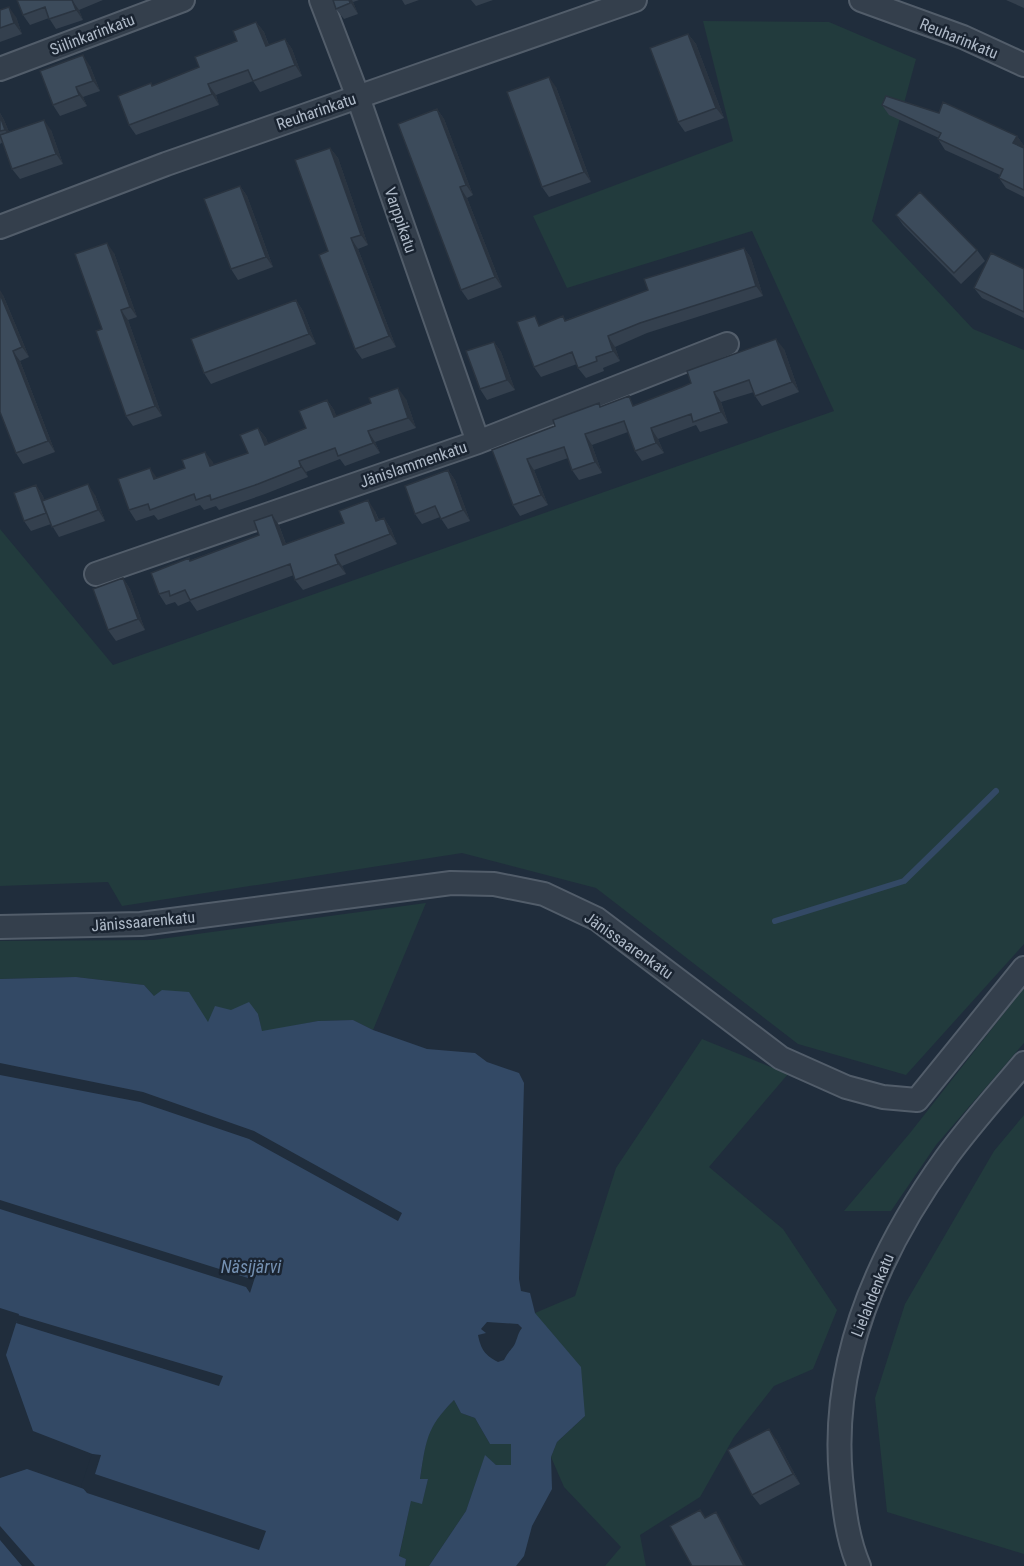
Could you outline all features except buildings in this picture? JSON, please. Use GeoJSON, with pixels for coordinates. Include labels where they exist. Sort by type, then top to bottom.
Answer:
{"type":"FeatureCollection","features":[{"type":"Feature","properties":{"kind":"street","name":"Siilinkarinkatu"},"geometry":{"type":"LineString","coordinates":[[0,69],[183,0]]}},
{"type":"Feature","properties":{"kind":"street","name":"Varppikatu"},"geometry":{"type":"LineString","coordinates":[[321,0],[358,97],[478,442]]}},
{"type":"Feature","properties":{"kind":"street","name":"Reuharinkatu"},"geometry":{"type":"LineString","coordinates":[[0,227],[166,164],[635,0]]}},
{"type":"Feature","properties":{"kind":"street","name":"Reuharinkatu"},"geometry":{"type":"LineString","coordinates":[[861,0],[963,38],[1024,65]]}},
{"type":"Feature","properties":{"kind":"street","name":"Jänislammenkatu"},"geometry":{"type":"LineString","coordinates":[[96,574],[478,442],[727,344]]}},
{"type":"Feature","properties":{"kind":"street","name":"Jänissaarenkatu"},"geometry":{"type":"LineString","coordinates":[[0,927],[141,924],[451,883],[494,884],[544,894],[597,919],[781,1058],[846,1087],[883,1097],[917,1100],[1024,968]]}},
{"type":"Feature","properties":{"kind":"street","name":"Lielahdenkatu"},"geometry":{"type":"LineString","coordinates":[[859,1566],[844,1515],[839,1462],[839,1425],[844,1381],[856,1330],[874,1282],[908,1217],[947,1157],[1024,1063]]}},
{"type":"Feature","properties":{"kind":"green space"},"geometry":{"type":"Polygon","coordinates":[[[703,21],[829,22],[916,59],[872,221],[973,329],[1024,350],[1024,944],[906,1075],[798,1044],[596,888],[462,853],[122,906],[108,882],[0,886],[0,529],[113,665],[834,411],[752,231],[567,288],[533,216],[733,141],[703,21]]]}},
{"type":"Feature","properties":{"kind":"green space"},"geometry":{"type":"Polygon","coordinates":[[[426,903],[373,1030],[353,1020],[318,1021],[262,1032],[258,1014],[208,1022],[154,996],[144,985],[76,977],[0,979],[0,941],[153,940],[426,903]]]}},
{"type":"Feature","properties":{"kind":"green space"},"geometry":{"type":"Polygon","coordinates":[[[1024,988],[1024,1043],[936,1145],[891,1211],[844,1211],[910,1133],[1024,988]]]}},
{"type":"Feature","properties":{"kind":"green space"},"geometry":{"type":"Polygon","coordinates":[[[702,1039],[788,1074],[709,1167],[783,1229],[837,1310],[813,1369],[774,1386],[734,1437],[700,1497],[640,1535],[646,1566],[605,1566],[621,1547],[564,1487],[551,1457],[557,1442],[585,1416],[535,1313],[575,1296],[616,1168],[702,1039]]]}},
{"type":"Feature","properties":{"kind":"green space"},"geometry":{"type":"Polygon","coordinates":[[[1024,1115],[1024,1554],[887,1512],[875,1398],[905,1304],[994,1151],[1024,1115]]]}},
{"type":"Feature","properties":{"kind":"green space"},"geometry":{"type":"Polygon","coordinates":[[[454,1400],[461,1413],[475,1418],[490,1444],[511,1444],[511,1465],[496,1465],[485,1456],[466,1511],[429,1566],[405,1566],[406,1559],[399,1557],[411,1500],[422,1503],[428,1479],[420,1480],[428,1436],[437,1419],[454,1400]]]}},
{"type":"Feature","properties":{"kind":"water","name":"Näsijärvi"},"geometry":{"type":"Polygon","coordinates":[[[76,977],[144,985],[154,996],[162,990],[189,992],[208,1022],[215,1006],[231,1010],[249,1002],[258,1014],[262,1031],[318,1021],[353,1020],[373,1030],[427,1049],[475,1053],[487,1062],[519,1073],[524,1083],[519,1279],[521,1291],[530,1293],[535,1313],[581,1367],[585,1416],[557,1442],[551,1457],[552,1489],[532,1526],[524,1556],[516,1566],[429,1566],[466,1511],[485,1455],[496,1465],[511,1465],[511,1444],[490,1444],[475,1418],[461,1413],[454,1400],[433,1427],[426,1445],[420,1479],[428,1479],[422,1504],[411,1501],[399,1556],[406,1559],[405,1566],[0,1566],[0,1478],[27,1469],[84,1489],[95,1455],[33,1431],[6,1355],[19,1314],[0,1308],[0,979],[76,977]],[[487,1322],[481,1329],[486,1333],[478,1335],[482,1348],[498,1362],[504,1360],[522,1328],[518,1324],[487,1322]]]}},
{"type":"Feature","properties":{"kind":"pier"},"geometry":{"type":"Polygon","coordinates":[[[0,1063],[143,1092],[254,1131],[402,1213],[398,1221],[249,1139],[140,1102],[0,1075],[0,1063]]]}},
{"type":"Feature","properties":{"kind":"pier"},"geometry":{"type":"Polygon","coordinates":[[[0,1200],[248,1278],[256,1274],[250,1293],[246,1287],[0,1209],[0,1200]]]}},
{"type":"Feature","properties":{"kind":"pier"},"geometry":{"type":"Polygon","coordinates":[[[18,1315],[223,1376],[219,1386],[16,1323],[18,1315]]]}},
{"type":"Feature","properties":{"kind":"pier"},"geometry":{"type":"Polygon","coordinates":[[[92,1454],[101,1455],[95,1474],[266,1531],[259,1550],[87,1493],[81,1486],[92,1454]]]}},
{"type":"Feature","properties":{"kind":"pier"},"geometry":{"type":"Polygon","coordinates":[[[0,1526],[35,1566],[22,1566],[0,1540],[0,1526]]]}},
{"type":"Feature","properties":{"kind":"waterway"},"geometry":{"type":"LineString","coordinates":[[775,921],[904,881],[996,791]]}}]}
